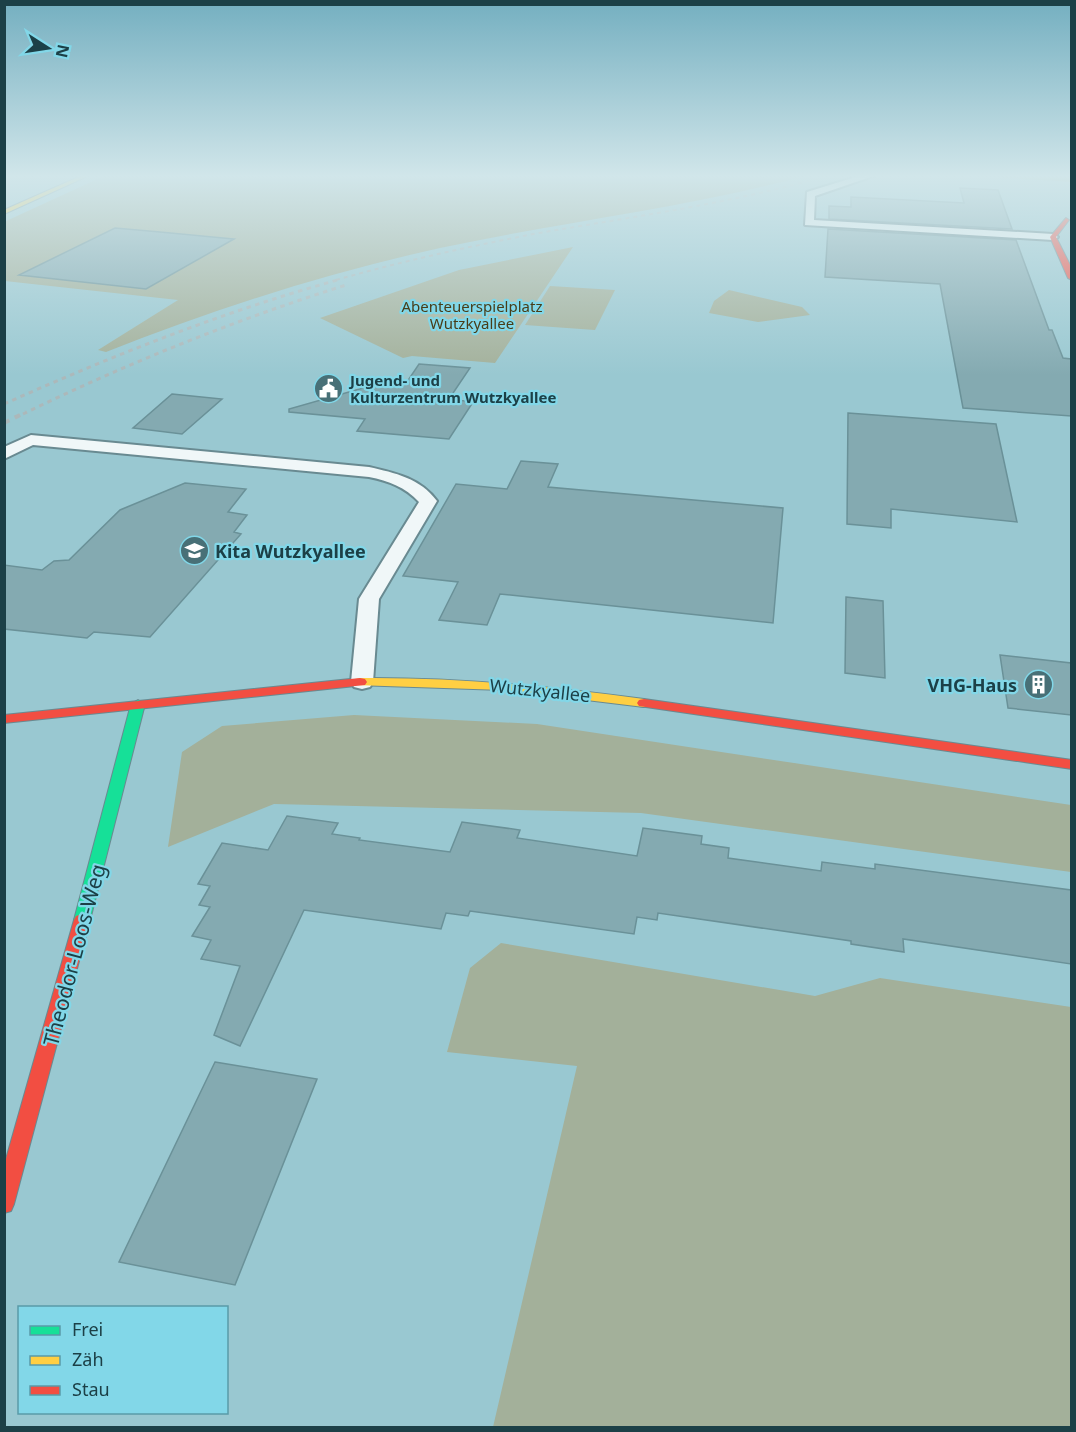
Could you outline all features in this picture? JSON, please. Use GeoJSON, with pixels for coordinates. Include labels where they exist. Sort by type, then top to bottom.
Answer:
{"type":"FeatureCollection","features":[{"type":"Feature","properties":{"kind":"street"},"geometry":{"type":"LineString","coordinates":[[1055,242],[1071,278]]}},
{"type":"Feature","properties":{"kind":"street","name":"Wutzkyallee"},"geometry":{"type":"LineString","coordinates":[[4,719],[362,682],[470,683],[550,690],[793,722],[1071,765]]}},
{"type":"Feature","properties":{"kind":"street","name":"Theodor-Loos-Weg"},"geometry":{"type":"LineString","coordinates":[[4,1204],[58,1014],[138,704]]}},
{"type":"Feature","properties":{"kind":"lane"},"geometry":{"type":"LineString","coordinates":[[4,454],[32,440],[360,471],[401,479],[418,490],[428,501],[420,518],[369,599],[362,682]]}},
{"type":"Feature","properties":{"kind":"green space"},"geometry":{"type":"Polygon","coordinates":[[[4,242],[472,242],[397,258],[271,293],[106,352],[98,350],[178,300],[5,281],[4,242]]]}},
{"type":"Feature","properties":{"kind":"green space","name":"Abenteuerspielplatz Wutzkyallee"},"geometry":{"type":"Polygon","coordinates":[[[573,247],[495,363],[412,356],[403,358],[320,318],[459,270],[573,247]]]}},
{"type":"Feature","properties":{"kind":"green space"},"geometry":{"type":"Polygon","coordinates":[[[550,286],[615,290],[595,330],[525,325],[550,286]]]}},
{"type":"Feature","properties":{"kind":"green space"},"geometry":{"type":"Polygon","coordinates":[[[729,290],[802,307],[810,315],[758,322],[709,313],[714,301],[729,290]]]}},
{"type":"Feature","properties":{"kind":"green space"},"geometry":{"type":"Polygon","coordinates":[[[354,715],[537,724],[1071,805],[1071,872],[641,813],[274,804],[168,847],[182,752],[222,726],[354,715]]]}},
{"type":"Feature","properties":{"kind":"green space"},"geometry":{"type":"Polygon","coordinates":[[[501,943],[815,996],[880,978],[1071,1007],[1071,1427],[493,1427],[577,1066],[447,1052],[470,968],[501,943]]]}},
{"type":"Feature","properties":{"kind":"building"},"geometry":{"type":"Polygon","coordinates":[[[87,242],[229,242],[146,289],[19,275],[87,242]]]}},
{"type":"Feature","properties":{"kind":"building"},"geometry":{"type":"Polygon","coordinates":[[[827,242],[1017,242],[1049,330],[1052,330],[1063,358],[1071,359],[1071,416],[963,408],[940,284],[825,277],[827,242]]]}},
{"type":"Feature","properties":{"kind":"building"},"geometry":{"type":"Polygon","coordinates":[[[419,364],[470,368],[449,399],[473,402],[449,439],[357,431],[365,419],[289,412],[289,409],[391,380],[407,382],[419,364]]]}},
{"type":"Feature","properties":{"kind":"building"},"geometry":{"type":"Polygon","coordinates":[[[172,394],[222,399],[182,434],[133,428],[172,394]]]}},
{"type":"Feature","properties":{"kind":"building"},"geometry":{"type":"Polygon","coordinates":[[[848,413],[996,424],[1017,522],[891,509],[891,528],[847,524],[848,413]]]}},
{"type":"Feature","properties":{"kind":"building"},"geometry":{"type":"Polygon","coordinates":[[[521,461],[558,464],[548,487],[783,508],[773,623],[500,594],[487,625],[439,620],[458,582],[403,576],[456,484],[507,489],[521,461]]]}},
{"type":"Feature","properties":{"kind":"building"},"geometry":{"type":"Polygon","coordinates":[[[185,483],[246,489],[228,512],[247,515],[234,532],[241,534],[150,637],[94,632],[87,638],[4,629],[4,565],[42,570],[54,561],[69,560],[120,510],[185,483]]]}},
{"type":"Feature","properties":{"kind":"building"},"geometry":{"type":"Polygon","coordinates":[[[846,597],[883,601],[885,678],[845,673],[846,597]]]}},
{"type":"Feature","properties":{"kind":"building","name":"VHG-Haus"},"geometry":{"type":"Polygon","coordinates":[[[1000,655],[1071,663],[1071,715],[1008,708],[1000,655]]]}},
{"type":"Feature","properties":{"kind":"building"},"geometry":{"type":"Polygon","coordinates":[[[287,816],[338,823],[332,834],[360,838],[359,840],[450,852],[462,822],[520,830],[517,838],[637,856],[643,828],[702,836],[701,844],[729,848],[728,858],[821,871],[822,862],[875,869],[875,864],[1071,890],[1071,964],[903,939],[904,952],[851,944],[851,941],[658,913],[657,920],[637,917],[634,934],[470,911],[468,916],[446,913],[441,929],[304,910],[240,1046],[214,1035],[240,966],[201,959],[211,940],[192,936],[210,907],[199,905],[210,886],[198,884],[222,843],[268,850],[287,816]]]}},
{"type":"Feature","properties":{"kind":"building"},"geometry":{"type":"Polygon","coordinates":[[[215,1062],[317,1079],[235,1285],[119,1262],[215,1062]]]}},
{"type":"Feature","properties":{"kind":"railway"},"geometry":{"type":"LineString","coordinates":[[336,280],[386,266],[497,242]]}},
{"type":"Feature","properties":{"kind":"railway"},"geometry":{"type":"LineString","coordinates":[[4,404],[170,335],[255,305],[341,279]]}},
{"type":"Feature","properties":{"kind":"railway"},"geometry":{"type":"LineString","coordinates":[[23,414],[102,377],[182,344],[346,285]]}},
{"type":"Feature","properties":{"kind":"railway"},"geometry":{"type":"LineString","coordinates":[[4,423],[26,412]]}},
{"type":"Feature","properties":{"kind":"traffic: fast"},"geometry":{"type":"LineString","coordinates":[[82,920],[138,704]]}},
{"type":"Feature","properties":{"kind":"traffic: slow"},"geometry":{"type":"LineString","coordinates":[[360,682],[432,682],[503,686],[644,703]]}},
{"type":"Feature","properties":{"kind":"traffic: jam"},"geometry":{"type":"LineString","coordinates":[[1055,242],[1072,278]]}},
{"type":"Feature","properties":{"kind":"traffic: jam"},"geometry":{"type":"LineString","coordinates":[[4,719],[360,682]]}},
{"type":"Feature","properties":{"kind":"traffic: jam"},"geometry":{"type":"LineString","coordinates":[[644,703],[1072,765]]}},
{"type":"Feature","properties":{"kind":"traffic: jam"},"geometry":{"type":"LineString","coordinates":[[4,1204],[82,920]]}},
{"type":"Feature","properties":{"kind":"place","name":"Jugend- und Kulturzentrum Wutzkyallee"},"geometry":{"type":"Point","coordinates":[329,389]}},
{"type":"Feature","properties":{"kind":"place","name":"Kita Wutzkyallee"},"geometry":{"type":"Point","coordinates":[194,551]}},
{"type":"Feature","properties":{"kind":"place","name":"VHG-Haus"},"geometry":{"type":"Point","coordinates":[1038,685]}}]}
